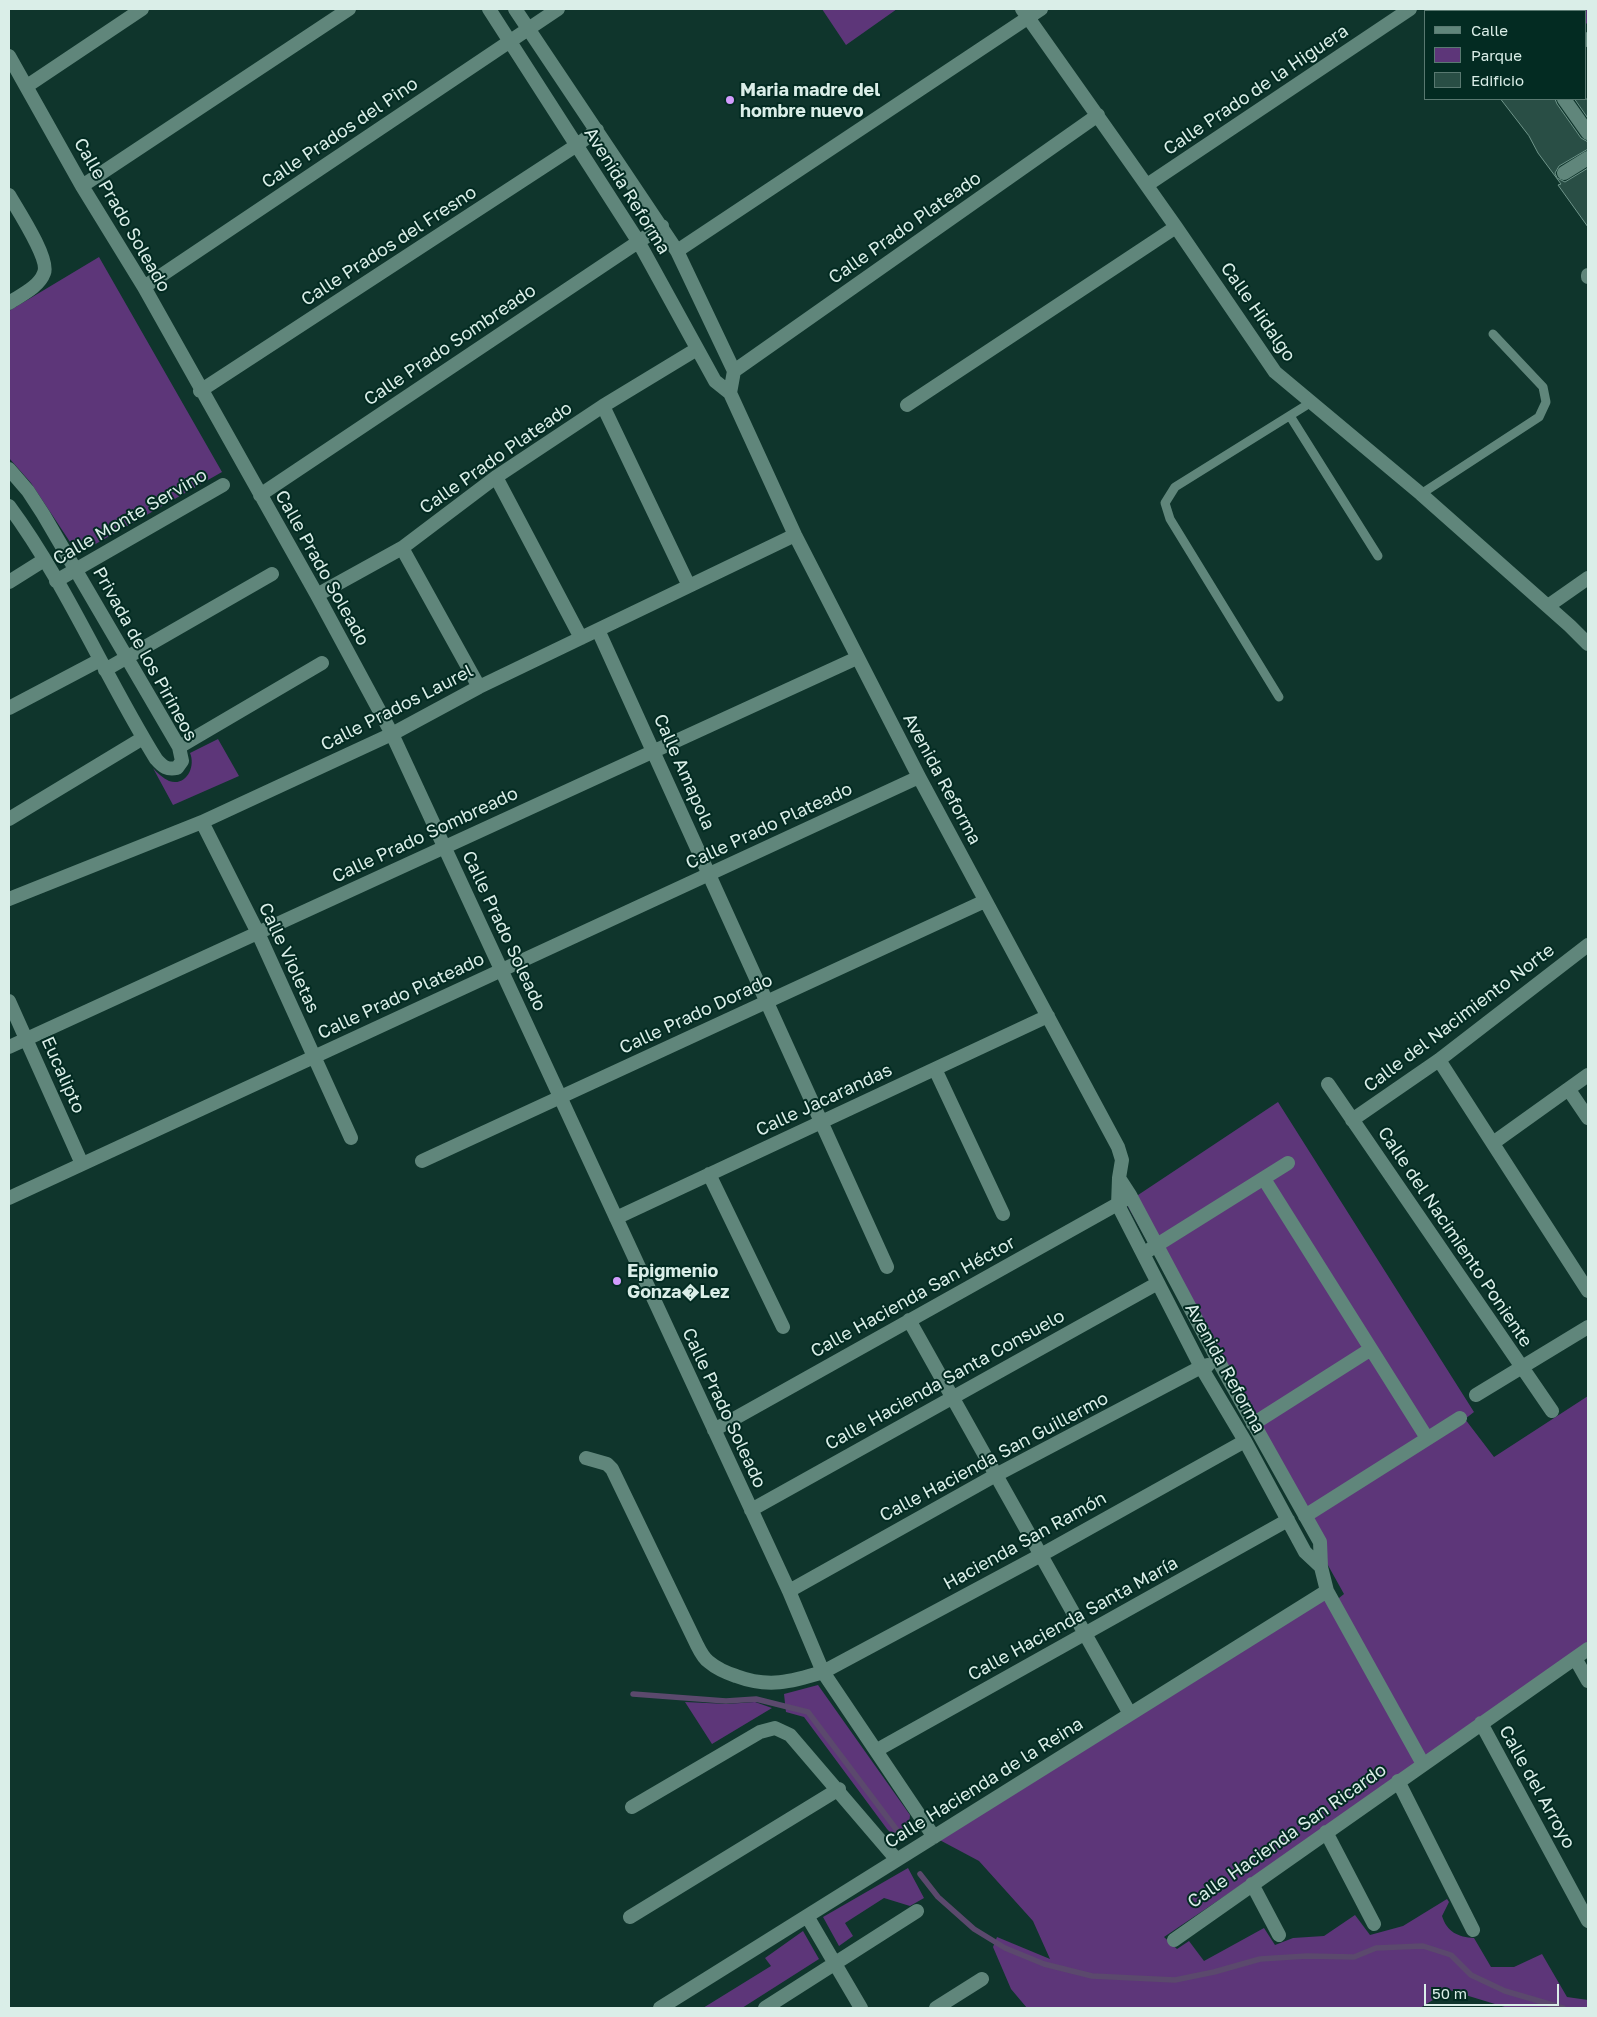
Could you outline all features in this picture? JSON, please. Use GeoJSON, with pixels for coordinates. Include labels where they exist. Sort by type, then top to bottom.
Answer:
{"type":"FeatureCollection","features":[{"type":"Feature","properties":{"kind":"street"},"geometry":{"type":"LineString","coordinates":[[26,86],[142,9]]}},
{"type":"Feature","properties":{"kind":"street"},"geometry":{"type":"LineString","coordinates":[[82,186],[349,9]]}},
{"type":"Feature","properties":{"kind":"street","name":"Avenida Reforma"},"geometry":{"type":"LineString","coordinates":[[489,9],[638,241],[715,381],[730,394],[794,535],[857,658],[919,778],[1118,1147],[1122,1160],[1118,1205],[1142,1254],[1201,1367],[1245,1441],[1305,1552],[1321,1567]]}},
{"type":"Feature","properties":{"kind":"street","name":"Avenida Reforma"},"geometry":{"type":"LineString","coordinates":[[515,9],[662,226],[677,252],[734,371]]}},
{"type":"Feature","properties":{"kind":"street","name":"Calle Prados del Pino"},"geometry":{"type":"LineString","coordinates":[[144,288],[558,9]]}},
{"type":"Feature","properties":{"kind":"street"},"geometry":{"type":"LineString","coordinates":[[677,252],[1025,13],[1041,9]]}},
{"type":"Feature","properties":{"kind":"street","name":"Calle Prado de la Higuera"},"geometry":{"type":"LineString","coordinates":[[1147,185],[1410,9]]}},
{"type":"Feature","properties":{"kind":"street","name":"Calle Hidalgo"},"geometry":{"type":"LineString","coordinates":[[1025,13],[1147,185],[1275,372],[1421,494],[1548,606],[1588,644]]}},
{"type":"Feature","properties":{"kind":"street","name":"Calle Prado Soleado"},"geometry":{"type":"LineString","coordinates":[[9,56],[82,186],[144,288],[200,391],[317,595],[392,734],[789,1591],[823,1672],[934,1837]]}},
{"type":"Feature","properties":{"kind":"street"},"geometry":{"type":"LineString","coordinates":[[1565,100],[1588,133]]}},
{"type":"Feature","properties":{"kind":"street","name":"Calle Prado Plateado"},"geometry":{"type":"LineString","coordinates":[[734,371],[1098,115]]}},
{"type":"Feature","properties":{"kind":"street","name":"Calle Prados del Fresno"},"geometry":{"type":"LineString","coordinates":[[200,391],[577,146],[597,130]]}},
{"type":"Feature","properties":{"kind":"street"},"geometry":{"type":"LineString","coordinates":[[1564,174],[1588,158]]}},
{"type":"Feature","properties":{"kind":"street"},"geometry":{"type":"LineString","coordinates":[[9,195],[44,258],[46,271],[30,290],[9,303]]}},
{"type":"Feature","properties":{"kind":"street","name":"Calle Prado Sombreado"},"geometry":{"type":"LineString","coordinates":[[260,495],[662,226]]}},
{"type":"Feature","properties":{"kind":"street"},"geometry":{"type":"LineString","coordinates":[[907,405],[1176,227]]}},
{"type":"Feature","properties":{"kind":"street","name":"Calle Prado Plateado"},"geometry":{"type":"LineString","coordinates":[[317,595],[402,548],[496,477],[603,406],[697,349]]}},
{"type":"Feature","properties":{"kind":"street"},"geometry":{"type":"LineString","coordinates":[[730,394],[734,371]]}},
{"type":"Feature","properties":{"kind":"street"},"geometry":{"type":"LineString","coordinates":[[603,406],[689,586]]}},
{"type":"Feature","properties":{"kind":"street","name":"Privada de los Pirineos"},"geometry":{"type":"LineString","coordinates":[[9,469],[28,491],[76,568],[179,747],[182,761],[177,768],[169,770],[156,759],[44,560],[9,506]]}},
{"type":"Feature","properties":{"kind":"street"},"geometry":{"type":"LineString","coordinates":[[496,477],[581,638]]}},
{"type":"Feature","properties":{"kind":"street","name":"Calle Monte Servino"},"geometry":{"type":"LineString","coordinates":[[56,581],[223,485]]}},
{"type":"Feature","properties":{"kind":"street","name":"Calle Prados Laurel"},"geometry":{"type":"LineString","coordinates":[[9,899],[202,822],[392,734],[479,687],[794,535]]}},
{"type":"Feature","properties":{"kind":"street"},"geometry":{"type":"LineString","coordinates":[[402,548],[479,687]]}},
{"type":"Feature","properties":{"kind":"street","name":"Calle Monte Servino"},"geometry":{"type":"LineString","coordinates":[[9,582],[44,560]]}},
{"type":"Feature","properties":{"kind":"street"},"geometry":{"type":"LineString","coordinates":[[9,708],[103,665],[128,657],[272,574]]}},
{"type":"Feature","properties":{"kind":"street"},"geometry":{"type":"LineString","coordinates":[[1548,606],[1588,578]]}},
{"type":"Feature","properties":{"kind":"street","name":"Calle Amapola"},"geometry":{"type":"LineString","coordinates":[[598,630],[887,1268]]}},
{"type":"Feature","properties":{"kind":"street","name":"Calle Prado Sombreado"},"geometry":{"type":"LineString","coordinates":[[9,1047],[857,658]]}},
{"type":"Feature","properties":{"kind":"street"},"geometry":{"type":"LineString","coordinates":[[179,747],[322,663]]}},
{"type":"Feature","properties":{"kind":"street"},"geometry":{"type":"LineString","coordinates":[[9,819],[143,738]]}},
{"type":"Feature","properties":{"kind":"street","name":"Calle Prado Plateado"},"geometry":{"type":"LineString","coordinates":[[9,1198],[919,778]]}},
{"type":"Feature","properties":{"kind":"street","name":"Calle Violetas"},"geometry":{"type":"LineString","coordinates":[[202,822],[258,933],[351,1138]]}},
{"type":"Feature","properties":{"kind":"street","name":"Calle Prado Dorado"},"geometry":{"type":"LineString","coordinates":[[422,1161],[985,900]]}},
{"type":"Feature","properties":{"kind":"street","name":"Calle del Nacimiento Norte"},"geometry":{"type":"LineString","coordinates":[[1352,1120],[1439,1060],[1588,945]]}},
{"type":"Feature","properties":{"kind":"street","name":"Eucalipto"},"geometry":{"type":"LineString","coordinates":[[9,1001],[82,1164]]}},
{"type":"Feature","properties":{"kind":"street","name":"Calle Jacarandas"},"geometry":{"type":"LineString","coordinates":[[616,1218],[1048,1016]]}},
{"type":"Feature","properties":{"kind":"street"},"geometry":{"type":"LineString","coordinates":[[1439,1060],[1588,1291]]}},
{"type":"Feature","properties":{"kind":"street"},"geometry":{"type":"LineString","coordinates":[[935,1069],[1003,1214]]}},
{"type":"Feature","properties":{"kind":"street"},"geometry":{"type":"LineString","coordinates":[[1493,1143],[1588,1076]]}},
{"type":"Feature","properties":{"kind":"street","name":"Calle del Nacimiento Poniente"},"geometry":{"type":"LineString","coordinates":[[1328,1084],[1552,1411]]}},
{"type":"Feature","properties":{"kind":"street"},"geometry":{"type":"LineString","coordinates":[[1568,1090],[1588,1118]]}},
{"type":"Feature","properties":{"kind":"street"},"geometry":{"type":"LineString","coordinates":[[1142,1254],[1288,1163]]}},
{"type":"Feature","properties":{"kind":"street"},"geometry":{"type":"LineString","coordinates":[[709,1174],[783,1326]]}},
{"type":"Feature","properties":{"kind":"street","name":"Avenida Reforma"},"geometry":{"type":"LineString","coordinates":[[1119,1178],[1130,1195],[1253,1424],[1320,1542],[1321,1567],[1327,1591],[1423,1764]]}},
{"type":"Feature","properties":{"kind":"street"},"geometry":{"type":"LineString","coordinates":[[1264,1179],[1428,1438]]}},
{"type":"Feature","properties":{"kind":"street","name":"Calle Hacienda San Héctor"},"geometry":{"type":"LineString","coordinates":[[714,1430],[1118,1205],[1130,1195]]}},
{"type":"Feature","properties":{"kind":"street","name":"Calle Hacienda Santa Consuelo"},"geometry":{"type":"LineString","coordinates":[[751,1510],[1158,1283]]}},
{"type":"Feature","properties":{"kind":"street"},"geometry":{"type":"LineString","coordinates":[[909,1320],[1130,1714]]}},
{"type":"Feature","properties":{"kind":"street"},"geometry":{"type":"LineString","coordinates":[[1476,1396],[1588,1327]]}},
{"type":"Feature","properties":{"kind":"street"},"geometry":{"type":"LineString","coordinates":[[1253,1424],[1371,1349]]}},
{"type":"Feature","properties":{"kind":"street","name":"Calle Hacienda San Guillermo"},"geometry":{"type":"LineString","coordinates":[[789,1591],[996,1475],[1201,1367],[1219,1362]]}},
{"type":"Feature","properties":{"kind":"street"},"geometry":{"type":"LineString","coordinates":[[1305,1516],[1460,1418]]}},
{"type":"Feature","properties":{"kind":"street","name":"Hacienda San Ramón"},"geometry":{"type":"LineString","coordinates":[[586,1458],[607,1464],[612,1469],[696,1643],[708,1661],[728,1673],[750,1682],[775,1684],[798,1680],[823,1672],[1041,1555],[1245,1441]]}},
{"type":"Feature","properties":{"kind":"street","name":"Calle Hacienda Santa María"},"geometry":{"type":"LineString","coordinates":[[877,1750],[1288,1520]]}},
{"type":"Feature","properties":{"kind":"street","name":"Calle Hacienda de la Reina"},"geometry":{"type":"LineString","coordinates":[[660,2008],[1327,1591]]}},
{"type":"Feature","properties":{"kind":"street","name":"Calle Hacienda San Ricardo"},"geometry":{"type":"LineString","coordinates":[[1174,1940],[1588,1648]]}},
{"type":"Feature","properties":{"kind":"street"},"geometry":{"type":"LineString","coordinates":[[1575,1658],[1588,1681]]}},
{"type":"Feature","properties":{"kind":"street","name":"Calle del Arroyo"},"geometry":{"type":"LineString","coordinates":[[1481,1723],[1588,1921]]}},
{"type":"Feature","properties":{"kind":"street"},"geometry":{"type":"LineString","coordinates":[[632,1807],[760,1732],[775,1728],[790,1735],[839,1789],[897,1860]]}},
{"type":"Feature","properties":{"kind":"street"},"geometry":{"type":"LineString","coordinates":[[1398,1781],[1473,1930]]}},
{"type":"Feature","properties":{"kind":"street"},"geometry":{"type":"LineString","coordinates":[[630,1917],[839,1789]]}},
{"type":"Feature","properties":{"kind":"street"},"geometry":{"type":"LineString","coordinates":[[1326,1832],[1374,1924]]}},
{"type":"Feature","properties":{"kind":"street"},"geometry":{"type":"LineString","coordinates":[[1252,1884],[1279,1935]]}},
{"type":"Feature","properties":{"kind":"street"},"geometry":{"type":"LineString","coordinates":[[765,2008],[917,1911]]}},
{"type":"Feature","properties":{"kind":"street"},"geometry":{"type":"LineString","coordinates":[[807,1916],[862,2008]]}},
{"type":"Feature","properties":{"kind":"street"},"geometry":{"type":"LineString","coordinates":[[936,2008],[982,1979]]}},
{"type":"Feature","properties":{"kind":"lane"},"geometry":{"type":"LineString","coordinates":[[1421,494],[1539,417],[1546,402],[1543,387],[1493,334]]}},
{"type":"Feature","properties":{"kind":"lane"},"geometry":{"type":"LineString","coordinates":[[1279,696],[1170,518],[1165,503],[1175,487],[1310,403]]}},
{"type":"Feature","properties":{"kind":"lane"},"geometry":{"type":"LineString","coordinates":[[1290,416],[1378,556]]}},
{"type":"Feature","properties":{"kind":"green space"},"geometry":{"type":"Polygon","coordinates":[[[822,9],[897,9],[846,45],[822,9]]]}},
{"type":"Feature","properties":{"kind":"green space"},"geometry":{"type":"Polygon","coordinates":[[[1588,9],[1588,22],[1587,10],[1517,10],[1588,9]]]}},
{"type":"Feature","properties":{"kind":"green space"},"geometry":{"type":"Polygon","coordinates":[[[99,257],[222,472],[78,554],[31,483],[9,458],[9,311],[99,257]]]}},
{"type":"Feature","properties":{"kind":"green space"},"geometry":{"type":"Polygon","coordinates":[[[218,739],[239,776],[173,805],[153,768],[169,781],[180,781],[185,778],[190,770],[192,758],[190,753],[218,739]]]}},
{"type":"Feature","properties":{"kind":"green space"},"geometry":{"type":"Polygon","coordinates":[[[1278,1102],[1474,1412],[1465,1419],[1494,1457],[1588,1396],[1588,1651],[1164,1937],[1177,1949],[1189,1941],[1204,1961],[1264,1928],[1275,1945],[1293,1938],[1324,1936],[1355,1915],[1370,1935],[1403,1926],[1447,1899],[1449,1902],[1442,1916],[1447,1926],[1458,1935],[1474,1938],[1491,1967],[1514,1967],[1542,1954],[1567,1997],[1588,2000],[1588,2008],[1508,2008],[1449,1990],[1420,2008],[1027,2008],[1011,1989],[993,1947],[997,1937],[1050,1959],[1033,1921],[979,1861],[934,1837],[1327,1591],[1334,1602],[1344,1594],[1126,1203],[1278,1102]]]}},
{"type":"Feature","properties":{"kind":"green space"},"geometry":{"type":"Polygon","coordinates":[[[818,1685],[910,1815],[908,1826],[902,1833],[894,1836],[887,1829],[804,1717],[786,1712],[784,1694],[818,1685]]]}},
{"type":"Feature","properties":{"kind":"green space"},"geometry":{"type":"Polygon","coordinates":[[[685,1702],[727,1704],[755,1702],[772,1708],[712,1744],[685,1702]]]}},
{"type":"Feature","properties":{"kind":"green space"},"geometry":{"type":"Polygon","coordinates":[[[908,1868],[924,1898],[910,1906],[884,1898],[845,1923],[853,1936],[839,1946],[823,1917],[908,1868]]]}},
{"type":"Feature","properties":{"kind":"green space"},"geometry":{"type":"Polygon","coordinates":[[[803,1931],[819,1959],[742,2008],[703,2008],[771,1966],[765,1958],[803,1931]]]}},
{"type":"Feature","properties":{"kind":"building"},"geometry":{"type":"Polygon","coordinates":[[[1588,99],[1588,118],[1576,100],[1588,99]]]}},
{"type":"Feature","properties":{"kind":"building"},"geometry":{"type":"Polygon","coordinates":[[[1502,100],[1555,100],[1581,138],[1588,142],[1588,149],[1559,166],[1555,173],[1557,178],[1565,182],[1588,168],[1588,227],[1558,185],[1561,184],[1538,153],[1529,136],[1502,100]]]}},
{"type":"Feature","properties":{"kind":"waterway"},"geometry":{"type":"LineString","coordinates":[[633,1694],[726,1701],[756,1699],[808,1712],[899,1833]]}},
{"type":"Feature","properties":{"kind":"waterway"},"geometry":{"type":"LineString","coordinates":[[920,1874],[938,1897],[974,1929],[1005,1948],[1044,1964],[1092,1976],[1175,1980],[1214,1972],[1260,1959],[1307,1956],[1354,1957],[1376,1948],[1423,1946],[1451,1955],[1471,1975],[1505,1991],[1563,2008]]}},
{"type":"Feature","properties":{"kind":"place","name":"Maria madre del hombre nuevo"},"geometry":{"type":"Point","coordinates":[730,100]}},
{"type":"Feature","properties":{"kind":"place","name":"Epigmenio Gonza�Lez"},"geometry":{"type":"Point","coordinates":[617,1281]}}]}
